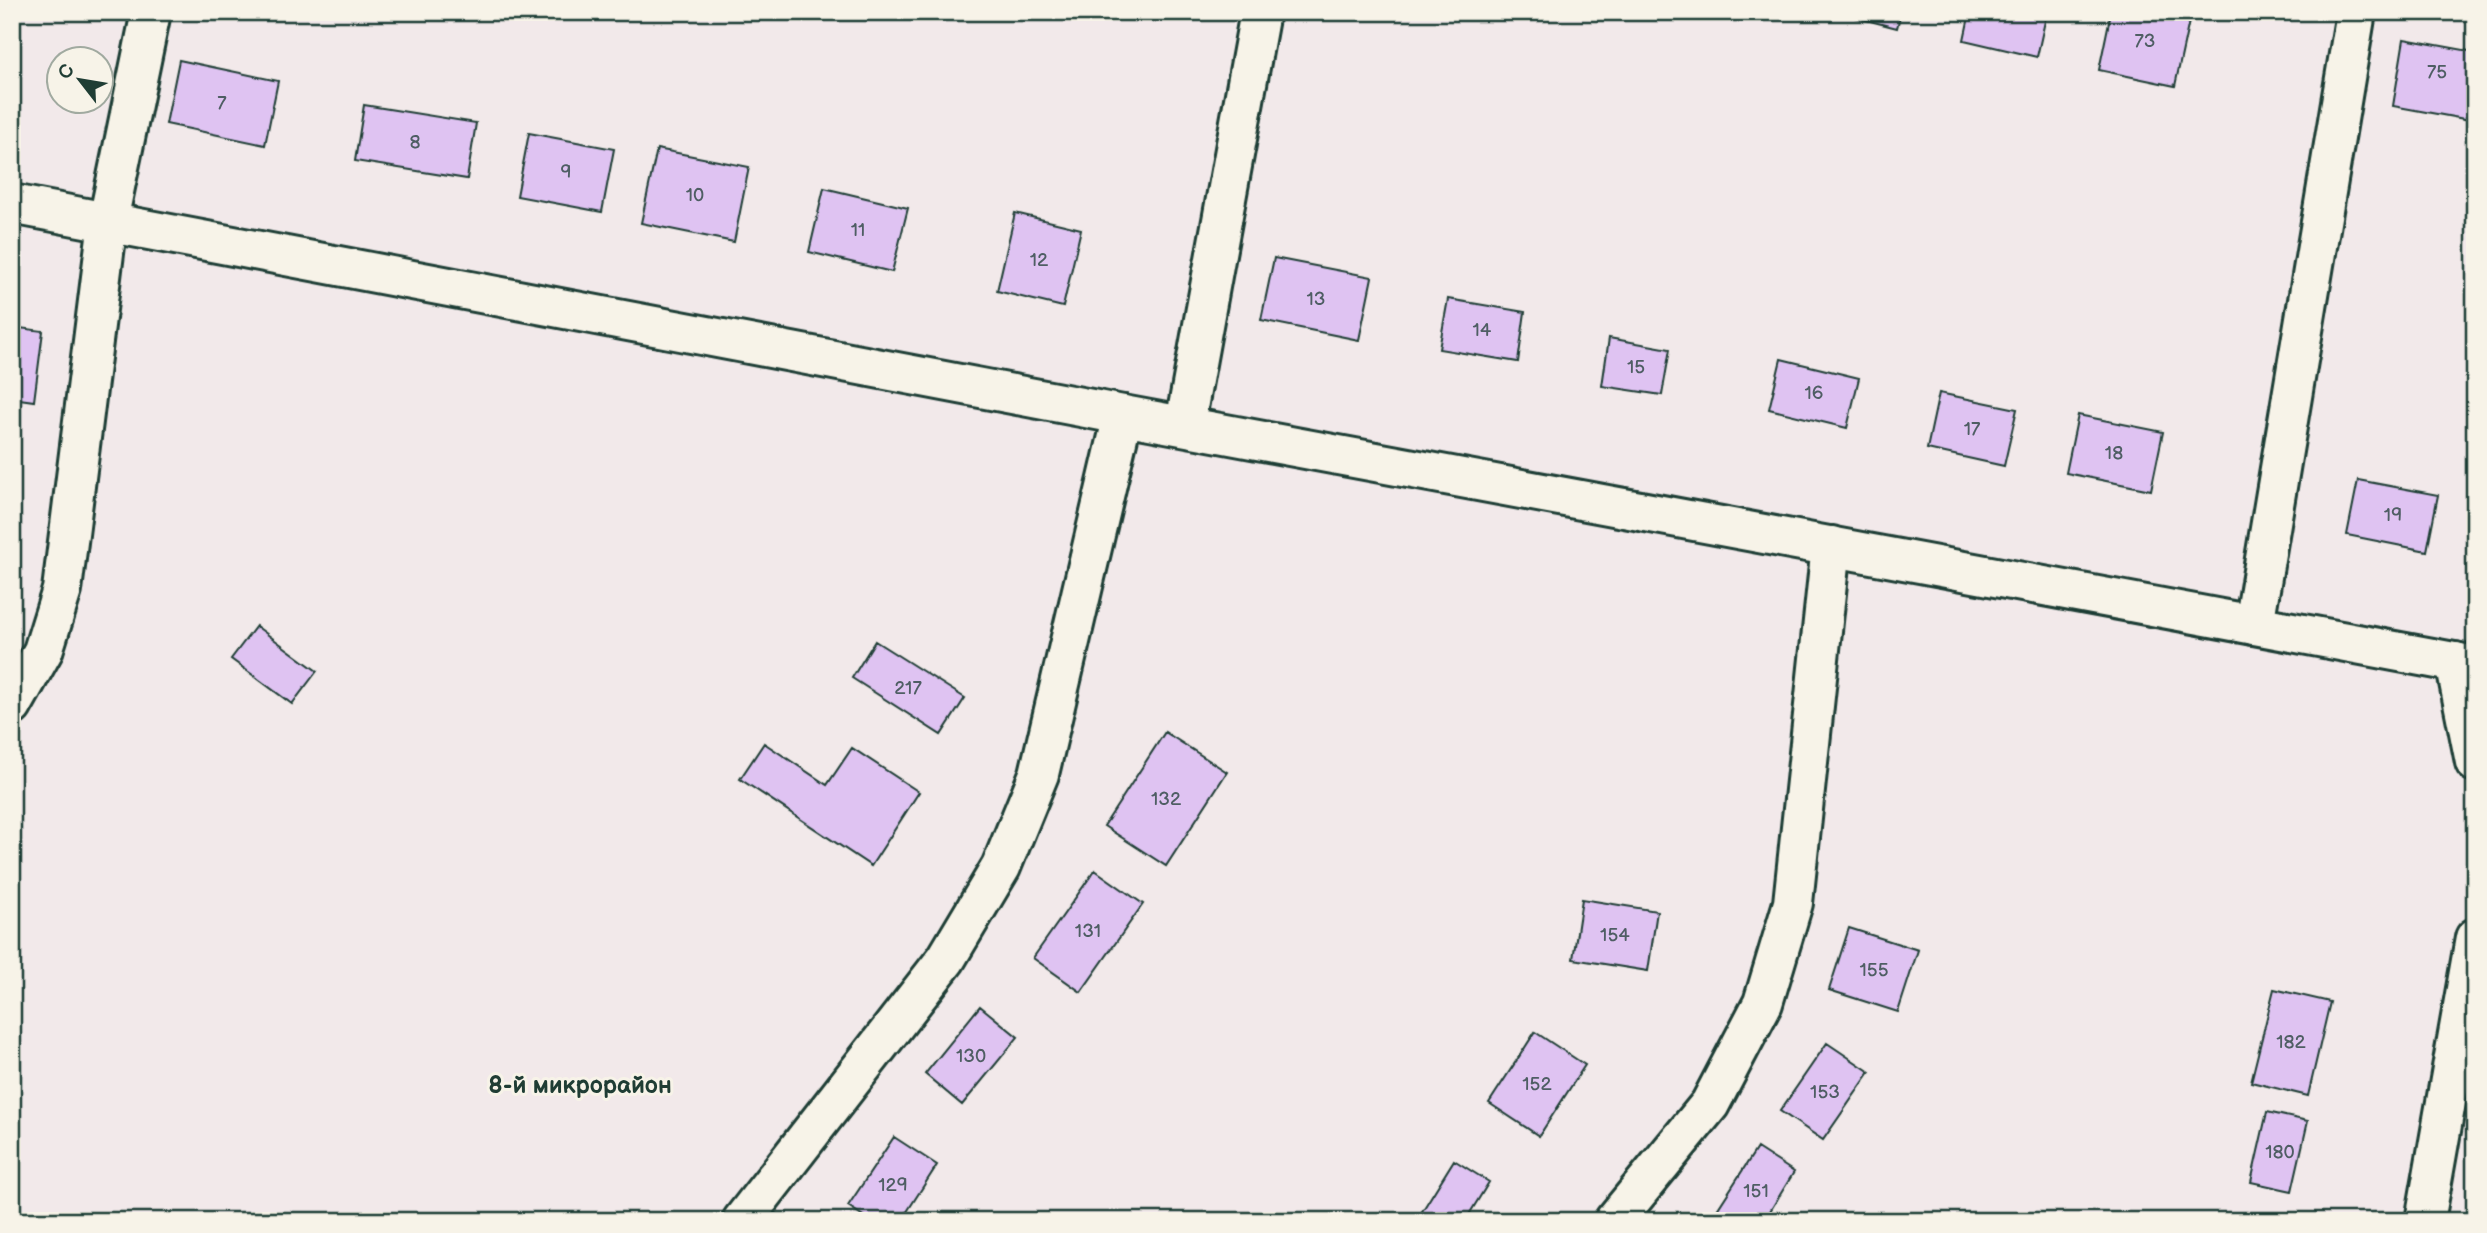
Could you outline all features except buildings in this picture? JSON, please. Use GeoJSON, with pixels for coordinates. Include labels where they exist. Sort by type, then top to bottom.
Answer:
{"type":"FeatureCollection","features":[{"type":"Feature","properties":{"kind":"street"},"geometry":{"type":"LineString","coordinates":[[12,706],[43,651],[62,590],[108,221],[151,12]]}},
{"type":"Feature","properties":{"kind":"street"},"geometry":{"type":"LineString","coordinates":[[1185,424],[1260,12]]}},
{"type":"Feature","properties":{"kind":"street"},"geometry":{"type":"LineString","coordinates":[[2254,625],[2356,12]]}},
{"type":"Feature","properties":{"kind":"street"},"geometry":{"type":"LineString","coordinates":[[12,204],[1123,415],[1185,424],[2465,664],[2475,762]]}},
{"type":"Feature","properties":{"kind":"street"},"geometry":{"type":"LineString","coordinates":[[742,1221],[946,958],[1001,867],[1039,774],[1123,415]]}},
{"type":"Feature","properties":{"kind":"street"},"geometry":{"type":"LineString","coordinates":[[1614,1221],[1710,1104],[1763,1003],[1793,903],[1831,546]]}},
{"type":"Feature","properties":{"kind":"street"},"geometry":{"type":"LineString","coordinates":[[2426,1221],[2475,938]]}},
{"type":"Feature","properties":{"kind":"district","name":"8-й микрорайон"},"geometry":{"type":"Point","coordinates":[580,1085]}}]}
